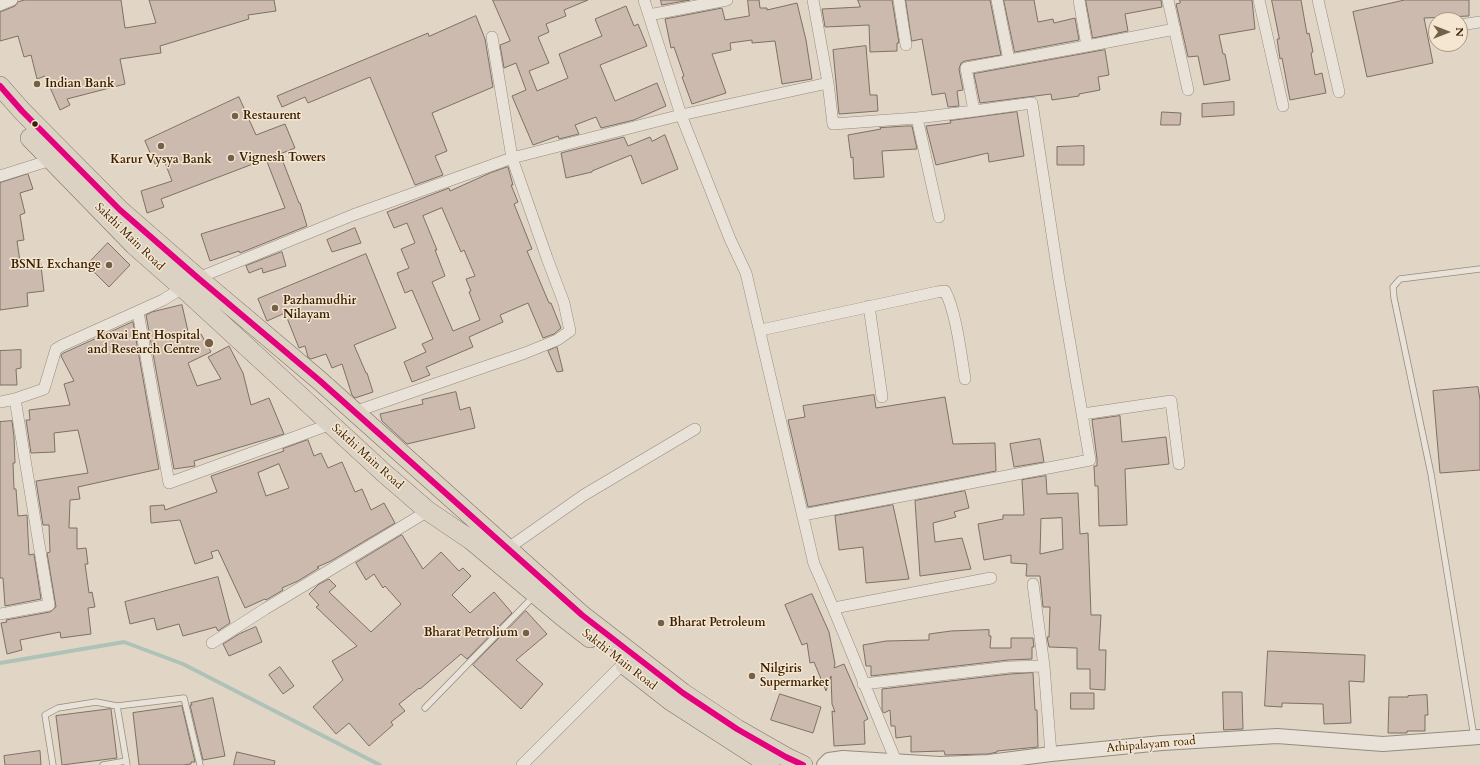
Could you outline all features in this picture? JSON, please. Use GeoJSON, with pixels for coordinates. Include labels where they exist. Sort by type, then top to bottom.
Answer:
{"type":"FeatureCollection","features":[{"type":"Feature","properties":{"kind":"highway"},"geometry":{"type":"LineString","coordinates":[[0,86],[44,134],[190,283],[319,380],[582,615],[683,693],[748,736],[803,765]]}},
{"type":"Feature","properties":{"kind":"highway","name":"Sakthi Main Road"},"geometry":{"type":"LineString","coordinates":[[0,105],[134,245],[190,283],[331,424],[428,511],[471,540],[563,617],[671,701],[770,765]]}},
{"type":"Feature","properties":{"kind":"street"},"geometry":{"type":"LineString","coordinates":[[0,4],[12,0]]}},
{"type":"Feature","properties":{"kind":"street"},"geometry":{"type":"LineString","coordinates":[[644,0],[681,115],[730,239],[746,272],[761,330],[814,564],[834,608],[896,761]]}},
{"type":"Feature","properties":{"kind":"street"},"geometry":{"type":"LineString","coordinates":[[649,15],[727,0]]}},
{"type":"Feature","properties":{"kind":"street"},"geometry":{"type":"LineString","coordinates":[[803,515],[1090,460],[1059,280],[1032,103],[917,118],[833,124],[828,83],[813,0]]}},
{"type":"Feature","properties":{"kind":"street"},"geometry":{"type":"LineString","coordinates":[[899,0],[906,45]]}},
{"type":"Feature","properties":{"kind":"street"},"geometry":{"type":"LineString","coordinates":[[997,0],[1009,60]]}},
{"type":"Feature","properties":{"kind":"street"},"geometry":{"type":"LineString","coordinates":[[1078,0],[1087,46]]}},
{"type":"Feature","properties":{"kind":"street"},"geometry":{"type":"LineString","coordinates":[[1168,0],[1188,90]]}},
{"type":"Feature","properties":{"kind":"street"},"geometry":{"type":"LineString","coordinates":[[1259,0],[1283,106]]}},
{"type":"Feature","properties":{"kind":"street"},"geometry":{"type":"LineString","coordinates":[[1318,0],[1340,92]]}},
{"type":"Feature","properties":{"kind":"street"},"geometry":{"type":"LineString","coordinates":[[1468,24],[1480,22]]}},
{"type":"Feature","properties":{"kind":"street"},"geometry":{"type":"LineString","coordinates":[[974,111],[966,68],[1175,29]]}},
{"type":"Feature","properties":{"kind":"street"},"geometry":{"type":"LineString","coordinates":[[354,412],[525,353],[557,340],[570,331],[564,303],[512,158],[492,37]]}},
{"type":"Feature","properties":{"kind":"street"},"geometry":{"type":"LineString","coordinates":[[0,402],[15,399],[44,388],[56,349],[63,345],[163,300],[190,283],[353,215],[512,158],[681,115],[828,83]]}},
{"type":"Feature","properties":{"kind":"street"},"geometry":{"type":"LineString","coordinates":[[917,118],[939,217]]}},
{"type":"Feature","properties":{"kind":"street"},"geometry":{"type":"LineString","coordinates":[[0,176],[51,160]]}},
{"type":"Feature","properties":{"kind":"street"},"geometry":{"type":"LineString","coordinates":[[761,330],[945,291],[949,298],[965,378]]}},
{"type":"Feature","properties":{"kind":"street"},"geometry":{"type":"LineString","coordinates":[[869,306],[882,397]]}},
{"type":"Feature","properties":{"kind":"street"},"geometry":{"type":"LineString","coordinates":[[138,312],[169,483],[331,424]]}},
{"type":"Feature","properties":{"kind":"street"},"geometry":{"type":"LineString","coordinates":[[0,614],[49,605],[15,399]]}},
{"type":"Feature","properties":{"kind":"street"},"geometry":{"type":"LineString","coordinates":[[1083,414],[1172,401],[1179,464]]}},
{"type":"Feature","properties":{"kind":"street"},"geometry":{"type":"LineString","coordinates":[[507,548],[584,495],[695,429]]}},
{"type":"Feature","properties":{"kind":"street"},"geometry":{"type":"LineString","coordinates":[[212,643],[265,609],[428,511]]}},
{"type":"Feature","properties":{"kind":"street"},"geometry":{"type":"LineString","coordinates":[[834,608],[991,578]]}},
{"type":"Feature","properties":{"kind":"street"},"geometry":{"type":"LineString","coordinates":[[1032,584],[1044,666],[1051,754]]}},
{"type":"Feature","properties":{"kind":"street"},"geometry":{"type":"LineString","coordinates":[[522,765],[624,664]]}},
{"type":"Feature","properties":{"kind":"street"},"geometry":{"type":"LineString","coordinates":[[864,684],[1009,667],[1044,666]]}},
{"type":"Feature","properties":{"kind":"street","name":"Athipalayam road"},"geometry":{"type":"LineString","coordinates":[[824,765],[830,760],[843,758],[940,764],[989,762],[1162,743],[1277,736],[1383,744],[1477,737]]}},
{"type":"Feature","properties":{"kind":"lane"},"geometry":{"type":"LineString","coordinates":[[1477,737],[1431,474],[1394,298],[1393,286],[1400,279],[1480,269]]}},
{"type":"Feature","properties":{"kind":"lane"},"geometry":{"type":"LineString","coordinates":[[425,708],[535,594]]}},
{"type":"Feature","properties":{"kind":"lane"},"geometry":{"type":"LineString","coordinates":[[54,765],[45,715],[58,708],[96,702],[117,706],[184,698],[200,765]]}},
{"type":"Feature","properties":{"kind":"lane"},"geometry":{"type":"LineString","coordinates":[[103,765],[127,763],[117,706]]}},
{"type":"Feature","properties":{"kind":"building"},"geometry":{"type":"Polygon","coordinates":[[[25,0],[121,0],[125,28],[156,23],[149,0],[274,0],[276,11],[248,15],[249,19],[160,46],[161,53],[120,59],[125,84],[67,99],[70,105],[60,110],[45,76],[37,79],[31,55],[24,57],[18,36],[0,41],[0,12],[15,6],[18,2],[25,0]]]}},
{"type":"Feature","properties":{"kind":"building"},"geometry":{"type":"Polygon","coordinates":[[[493,0],[588,0],[564,10],[566,16],[546,24],[549,32],[538,37],[549,63],[529,71],[537,91],[568,78],[559,54],[602,36],[595,19],[626,6],[634,26],[638,24],[647,46],[600,65],[615,101],[657,83],[666,106],[634,120],[601,128],[596,117],[575,125],[579,134],[559,139],[558,136],[533,145],[512,96],[526,90],[516,63],[504,68],[500,45],[510,41],[493,0]]]}},
{"type":"Feature","properties":{"kind":"building"},"geometry":{"type":"Polygon","coordinates":[[[661,0],[690,0],[662,5],[661,0]]]}},
{"type":"Feature","properties":{"kind":"building"},"geometry":{"type":"Polygon","coordinates":[[[748,0],[759,0],[760,8],[767,8],[767,10],[797,3],[806,40],[812,79],[782,84],[775,41],[752,43],[752,40],[730,43],[731,50],[712,54],[726,93],[692,104],[682,77],[684,76],[674,47],[671,48],[665,19],[722,8],[725,20],[749,16],[748,0]]]}},
{"type":"Feature","properties":{"kind":"building"},"geometry":{"type":"Polygon","coordinates":[[[858,0],[892,0],[899,43],[897,43],[897,51],[870,52],[869,25],[825,27],[822,9],[860,7],[858,0]]]}},
{"type":"Feature","properties":{"kind":"building"},"geometry":{"type":"Polygon","coordinates":[[[906,0],[990,0],[1001,55],[961,63],[959,69],[963,90],[957,91],[959,106],[948,107],[945,93],[932,95],[922,39],[912,41],[906,0]]]}},
{"type":"Feature","properties":{"kind":"building"},"geometry":{"type":"Polygon","coordinates":[[[1004,0],[1034,0],[1038,22],[1053,19],[1054,23],[1075,18],[1079,40],[1015,52],[1004,0]]]}},
{"type":"Feature","properties":{"kind":"building"},"geometry":{"type":"Polygon","coordinates":[[[1086,0],[1161,0],[1162,7],[1125,14],[1128,31],[1093,38],[1086,0]]]}},
{"type":"Feature","properties":{"kind":"building"},"geometry":{"type":"Polygon","coordinates":[[[1180,0],[1252,0],[1255,29],[1219,35],[1223,54],[1225,54],[1230,80],[1204,85],[1198,56],[1188,57],[1176,4],[1180,3],[1180,0]]]}},
{"type":"Feature","properties":{"kind":"building"},"geometry":{"type":"Polygon","coordinates":[[[1272,0],[1301,0],[1307,34],[1309,33],[1313,52],[1311,53],[1315,75],[1322,73],[1326,93],[1290,100],[1282,58],[1280,59],[1277,39],[1279,39],[1272,0]]]}},
{"type":"Feature","properties":{"kind":"building"},"geometry":{"type":"Polygon","coordinates":[[[1405,0],[1469,0],[1469,16],[1468,12],[1428,12],[1428,18],[1424,18],[1428,38],[1428,52],[1431,52],[1433,63],[1367,77],[1353,12],[1405,0]]]}},
{"type":"Feature","properties":{"kind":"building"},"geometry":{"type":"Polygon","coordinates":[[[476,16],[485,39],[493,87],[432,113],[447,151],[435,156],[443,175],[415,185],[370,77],[308,103],[305,97],[282,107],[277,96],[428,33],[429,36],[476,16]]]}},
{"type":"Feature","properties":{"kind":"building"},"geometry":{"type":"Polygon","coordinates":[[[866,46],[870,95],[877,95],[878,111],[839,114],[833,50],[866,46]]]}},
{"type":"Feature","properties":{"kind":"building"},"geometry":{"type":"Polygon","coordinates":[[[1105,50],[1109,75],[1098,77],[1100,90],[1079,94],[1079,96],[1052,100],[1051,94],[980,103],[974,74],[1105,50]]]}},
{"type":"Feature","properties":{"kind":"building"},"geometry":{"type":"Polygon","coordinates":[[[239,97],[256,135],[285,124],[295,148],[280,154],[300,203],[307,226],[240,253],[239,251],[210,261],[201,234],[285,208],[266,159],[161,199],[164,207],[147,213],[141,191],[172,181],[164,160],[155,164],[145,141],[239,97]]]}},
{"type":"Feature","properties":{"kind":"building"},"geometry":{"type":"Polygon","coordinates":[[[1234,102],[1234,115],[1202,117],[1202,104],[1234,102]]]}},
{"type":"Feature","properties":{"kind":"building"},"geometry":{"type":"Polygon","coordinates":[[[1017,112],[1024,156],[989,162],[988,153],[936,165],[926,126],[951,123],[950,121],[1017,112]]]}},
{"type":"Feature","properties":{"kind":"building"},"geometry":{"type":"Polygon","coordinates":[[[1162,112],[1181,113],[1180,125],[1161,125],[1162,112]]]}},
{"type":"Feature","properties":{"kind":"building"},"geometry":{"type":"Polygon","coordinates":[[[912,126],[917,149],[882,151],[884,177],[854,179],[853,157],[851,158],[848,135],[881,129],[880,128],[912,126]]]}},
{"type":"Feature","properties":{"kind":"building"},"geometry":{"type":"Polygon","coordinates":[[[665,135],[678,169],[642,184],[631,155],[592,172],[566,178],[561,153],[624,137],[628,146],[650,137],[652,141],[665,135]]]}},
{"type":"Feature","properties":{"kind":"building"},"geometry":{"type":"Polygon","coordinates":[[[1084,146],[1084,165],[1057,165],[1057,147],[1084,146]]]}},
{"type":"Feature","properties":{"kind":"building"},"geometry":{"type":"Polygon","coordinates":[[[508,167],[513,185],[511,185],[518,202],[514,204],[532,249],[527,251],[561,328],[554,334],[543,338],[528,303],[500,315],[503,322],[469,337],[473,347],[426,367],[430,375],[412,382],[404,362],[426,352],[422,344],[433,339],[412,290],[405,293],[397,273],[409,268],[401,249],[415,243],[407,223],[394,228],[387,212],[449,188],[450,191],[490,173],[508,167]],[[442,208],[423,216],[437,250],[435,250],[445,276],[432,282],[453,331],[480,320],[469,292],[471,291],[466,279],[475,276],[464,250],[461,252],[442,208]]]}},
{"type":"Feature","properties":{"kind":"building"},"geometry":{"type":"Polygon","coordinates":[[[28,174],[33,189],[20,193],[25,213],[20,215],[24,240],[17,241],[20,261],[40,258],[44,291],[27,293],[28,306],[0,310],[0,183],[28,174]]]}},
{"type":"Feature","properties":{"kind":"building"},"geometry":{"type":"Polygon","coordinates":[[[355,228],[361,243],[332,252],[327,240],[355,228]]]}},
{"type":"Feature","properties":{"kind":"building","name":"BSNL Exchange"},"geometry":{"type":"Polygon","coordinates":[[[108,243],[130,265],[109,287],[87,265],[108,243]]]}},
{"type":"Feature","properties":{"kind":"building"},"geometry":{"type":"Polygon","coordinates":[[[282,252],[286,266],[263,273],[262,268],[249,273],[246,266],[282,252]]]}},
{"type":"Feature","properties":{"kind":"building"},"geometry":{"type":"Polygon","coordinates":[[[366,254],[396,328],[354,345],[367,373],[373,392],[355,398],[352,395],[342,364],[332,368],[326,354],[311,359],[308,357],[305,346],[299,348],[285,313],[267,321],[258,299],[366,254]]]}},
{"type":"Feature","properties":{"kind":"building"},"geometry":{"type":"Polygon","coordinates":[[[182,305],[190,340],[201,334],[211,352],[188,363],[197,386],[221,379],[208,357],[229,346],[243,373],[251,405],[269,398],[284,434],[194,461],[195,466],[174,469],[146,315],[152,312],[182,305]]]}},
{"type":"Feature","properties":{"kind":"building"},"geometry":{"type":"Polygon","coordinates":[[[133,322],[159,469],[78,487],[80,499],[70,500],[69,528],[77,528],[77,549],[86,548],[88,564],[85,564],[89,593],[92,592],[95,607],[88,608],[91,634],[61,638],[60,632],[20,640],[22,650],[7,654],[1,623],[7,622],[6,620],[50,612],[56,607],[47,553],[50,552],[49,525],[43,525],[36,481],[88,473],[78,430],[54,433],[55,452],[31,453],[26,420],[30,420],[29,410],[70,405],[64,384],[74,381],[61,356],[62,354],[133,322]]]}},
{"type":"Feature","properties":{"kind":"building"},"geometry":{"type":"Polygon","coordinates":[[[557,347],[563,371],[557,372],[548,351],[557,347]]]}},
{"type":"Feature","properties":{"kind":"building"},"geometry":{"type":"Polygon","coordinates":[[[21,350],[21,368],[16,369],[17,385],[0,385],[0,351],[21,350]]]}},
{"type":"Feature","properties":{"kind":"building"},"geometry":{"type":"Polygon","coordinates":[[[1478,387],[1480,400],[1480,470],[1440,473],[1433,391],[1478,387]]]}},
{"type":"Feature","properties":{"kind":"building"},"geometry":{"type":"Polygon","coordinates":[[[456,392],[460,410],[470,407],[475,428],[407,444],[382,421],[380,414],[423,404],[422,400],[456,392]]]}},
{"type":"Feature","properties":{"kind":"building"},"geometry":{"type":"Polygon","coordinates":[[[874,395],[876,408],[945,397],[953,444],[995,443],[996,471],[808,507],[788,420],[805,417],[803,406],[874,395]]]}},
{"type":"Feature","properties":{"kind":"building"},"geometry":{"type":"Polygon","coordinates":[[[1120,416],[1122,442],[1166,437],[1169,464],[1125,469],[1127,525],[1099,526],[1098,486],[1095,486],[1094,466],[1097,466],[1097,459],[1092,420],[1120,416]]]}},
{"type":"Feature","properties":{"kind":"building"},"geometry":{"type":"Polygon","coordinates":[[[12,421],[15,463],[13,463],[14,489],[16,489],[18,516],[27,515],[29,555],[34,554],[41,599],[5,606],[3,578],[0,578],[0,422],[12,421]]]}},
{"type":"Feature","properties":{"kind":"building"},"geometry":{"type":"Polygon","coordinates":[[[1040,439],[1044,462],[1014,467],[1010,444],[1040,439]]]}},
{"type":"Feature","properties":{"kind":"building"},"geometry":{"type":"Polygon","coordinates":[[[308,440],[314,456],[321,453],[328,468],[342,462],[355,492],[362,489],[371,510],[384,503],[395,523],[331,561],[317,567],[319,568],[298,581],[282,588],[283,590],[266,600],[265,599],[245,608],[218,550],[211,552],[213,558],[195,564],[180,520],[151,523],[150,506],[164,505],[165,510],[217,492],[211,476],[284,451],[283,449],[308,440]],[[279,464],[258,473],[266,496],[289,488],[279,464]]]}},
{"type":"Feature","properties":{"kind":"building"},"geometry":{"type":"Polygon","coordinates":[[[1046,476],[1047,494],[1078,493],[1080,534],[1088,533],[1091,615],[1101,615],[1099,650],[1106,650],[1105,690],[1090,689],[1090,669],[1077,669],[1077,648],[1049,647],[1047,637],[1049,637],[1050,607],[1043,607],[1040,576],[1026,576],[1027,564],[1011,563],[1011,555],[984,560],[978,524],[1003,519],[1003,515],[1024,515],[1022,480],[1046,476]],[[1062,518],[1041,519],[1040,554],[1063,549],[1062,518]]]}},
{"type":"Feature","properties":{"kind":"building"},"geometry":{"type":"Polygon","coordinates":[[[965,491],[969,508],[954,512],[956,517],[933,523],[935,542],[962,538],[971,569],[920,576],[915,501],[965,491]]]}},
{"type":"Feature","properties":{"kind":"building"},"geometry":{"type":"Polygon","coordinates":[[[893,505],[909,579],[866,583],[863,547],[839,550],[835,516],[893,505]]]}},
{"type":"Feature","properties":{"kind":"building"},"geometry":{"type":"Polygon","coordinates":[[[402,535],[423,569],[441,552],[459,571],[463,568],[471,576],[452,595],[470,613],[494,592],[512,613],[467,659],[461,654],[420,689],[419,688],[399,704],[405,711],[391,722],[393,725],[369,746],[349,723],[336,734],[313,707],[343,680],[332,661],[357,646],[316,607],[319,605],[309,594],[319,584],[329,579],[336,586],[329,592],[371,632],[401,604],[385,586],[383,588],[374,574],[366,580],[356,563],[402,535]]]}},
{"type":"Feature","properties":{"kind":"building"},"geometry":{"type":"Polygon","coordinates":[[[218,577],[230,623],[218,631],[216,627],[183,636],[179,624],[157,630],[154,618],[130,624],[125,602],[218,577]]]}},
{"type":"Feature","properties":{"kind":"building"},"geometry":{"type":"Polygon","coordinates":[[[812,594],[829,632],[835,664],[834,668],[844,664],[868,719],[864,721],[865,744],[834,746],[832,711],[835,712],[832,704],[831,676],[826,691],[814,662],[810,663],[807,643],[802,645],[785,605],[812,594]]]}},
{"type":"Feature","properties":{"kind":"building"},"geometry":{"type":"Polygon","coordinates":[[[526,611],[547,634],[516,660],[543,684],[521,709],[473,665],[526,611]]]}},
{"type":"Feature","properties":{"kind":"building"},"geometry":{"type":"Polygon","coordinates":[[[256,627],[262,642],[229,656],[223,644],[239,634],[256,627]]]}},
{"type":"Feature","properties":{"kind":"building"},"geometry":{"type":"Polygon","coordinates":[[[989,630],[989,636],[991,636],[990,648],[1011,648],[1011,638],[1033,638],[1034,647],[1032,647],[1032,659],[1008,660],[871,676],[871,666],[866,666],[863,645],[886,641],[929,640],[929,634],[951,631],[989,630]]]}},
{"type":"Feature","properties":{"kind":"building"},"geometry":{"type":"Polygon","coordinates":[[[1268,651],[1365,655],[1364,682],[1349,681],[1351,723],[1324,724],[1323,704],[1282,703],[1282,707],[1265,706],[1268,651]]]}},
{"type":"Feature","properties":{"kind":"building"},"geometry":{"type":"Polygon","coordinates":[[[280,667],[294,686],[283,694],[269,675],[280,667]]]}},
{"type":"Feature","properties":{"kind":"building"},"geometry":{"type":"Polygon","coordinates":[[[1033,673],[1035,710],[1037,710],[1038,747],[997,751],[988,754],[945,755],[944,751],[911,752],[911,736],[896,738],[895,726],[891,726],[890,710],[884,713],[882,710],[882,689],[1010,674],[1033,673]]]}},
{"type":"Feature","properties":{"kind":"building"},"geometry":{"type":"Polygon","coordinates":[[[1223,692],[1242,692],[1243,729],[1224,730],[1223,692]]]}},
{"type":"Feature","properties":{"kind":"building"},"geometry":{"type":"Polygon","coordinates":[[[1071,693],[1094,693],[1094,709],[1071,709],[1071,693]]]}},
{"type":"Feature","properties":{"kind":"building"},"geometry":{"type":"Polygon","coordinates":[[[780,694],[821,707],[813,733],[771,720],[780,694]]]}},
{"type":"Feature","properties":{"kind":"building"},"geometry":{"type":"Polygon","coordinates":[[[1427,695],[1428,715],[1425,715],[1425,731],[1388,733],[1389,697],[1427,695]]]}},
{"type":"Feature","properties":{"kind":"building"},"geometry":{"type":"Polygon","coordinates":[[[213,698],[225,756],[203,760],[190,705],[192,705],[191,703],[213,698]]]}},
{"type":"Feature","properties":{"kind":"building"},"geometry":{"type":"Polygon","coordinates":[[[182,706],[195,762],[183,765],[139,765],[133,713],[182,706]]]}},
{"type":"Feature","properties":{"kind":"building"},"geometry":{"type":"Polygon","coordinates":[[[111,709],[117,758],[62,765],[56,716],[111,709]]]}},
{"type":"Feature","properties":{"kind":"building"},"geometry":{"type":"Polygon","coordinates":[[[40,751],[41,765],[5,765],[4,756],[40,751]]]}},
{"type":"Feature","properties":{"kind":"building"},"geometry":{"type":"Polygon","coordinates":[[[237,752],[275,761],[274,765],[234,765],[237,752]]]}},
{"type":"Feature","properties":{"kind":"waterway"},"geometry":{"type":"LineString","coordinates":[[0,663],[124,642],[183,664],[380,765]]}},
{"type":"Feature","properties":{"kind":"transit line"},"geometry":{"type":"LineString","coordinates":[[0,86],[22,111],[120,210],[319,380],[582,615],[683,693],[737,729],[803,765]]}},
{"type":"Feature","properties":{"kind":"place","name":"Indian Bank"},"geometry":{"type":"Point","coordinates":[37,84]}},
{"type":"Feature","properties":{"kind":"place","name":"Restaurent"},"geometry":{"type":"Point","coordinates":[235,116]}},
{"type":"Feature","properties":{"kind":"place","name":"Karur Vysya Bank"},"geometry":{"type":"Point","coordinates":[161,146]}},
{"type":"Feature","properties":{"kind":"place","name":"Vignesh Towers"},"geometry":{"type":"Point","coordinates":[231,158]}},
{"type":"Feature","properties":{"kind":"place","name":"BSNL Exchange"},"geometry":{"type":"Point","coordinates":[109,265]}},
{"type":"Feature","properties":{"kind":"place","name":"Pazhamudhir Nilayam"},"geometry":{"type":"Point","coordinates":[275,308]}},
{"type":"Feature","properties":{"kind":"place","name":"Kovai Ent Hospital and Research Centre"},"geometry":{"type":"Point","coordinates":[209,343]}},
{"type":"Feature","properties":{"kind":"place","name":"Bharat Petroleum"},"geometry":{"type":"Point","coordinates":[661,623]}},
{"type":"Feature","properties":{"kind":"place","name":"Bharat Petrolium"},"geometry":{"type":"Point","coordinates":[526,633]}},
{"type":"Feature","properties":{"kind":"place","name":"Nilgiris Supermarket"},"geometry":{"type":"Point","coordinates":[752,676]}}]}
